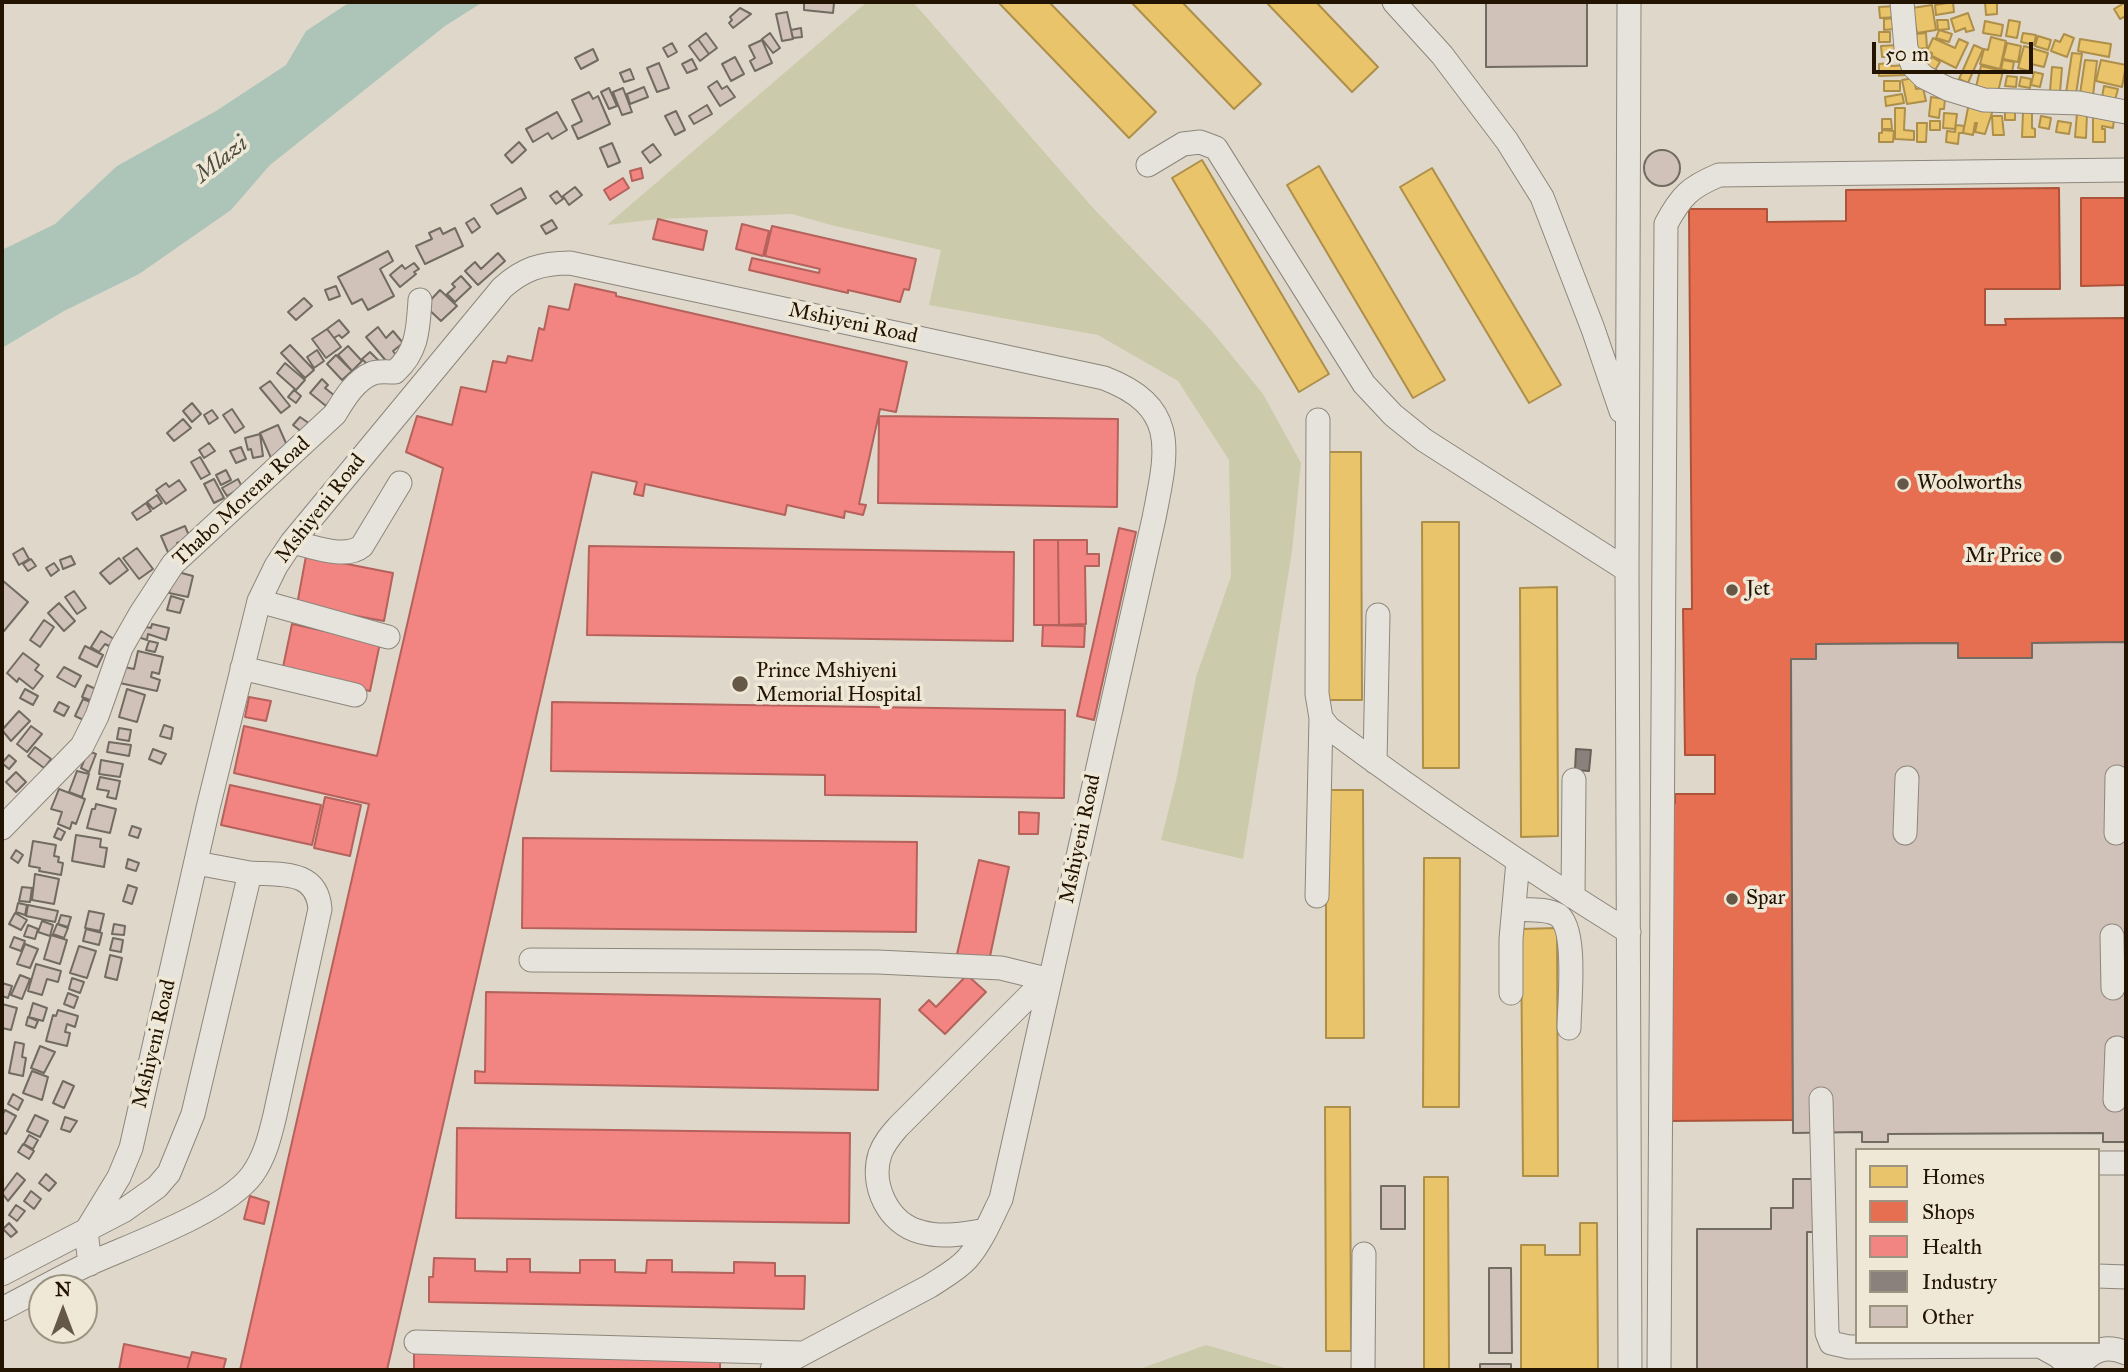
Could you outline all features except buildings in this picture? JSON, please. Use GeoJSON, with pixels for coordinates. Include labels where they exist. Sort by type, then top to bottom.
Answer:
{"type":"FeatureCollection","features":[{"type":"Feature","properties":{"kind":"street"},"geometry":{"type":"LineString","coordinates":[[1394,2],[1442,55],[1507,141],[1542,197],[1627,427]]}},
{"type":"Feature","properties":{"kind":"street"},"geometry":{"type":"LineString","coordinates":[[1629,2],[1627,570],[1630,1370]]}},
{"type":"Feature","properties":{"kind":"street"},"geometry":{"type":"LineString","coordinates":[[1902,2],[1906,48],[1913,66],[1924,77],[1948,89],[1984,100],[2079,103],[2126,111]]}},
{"type":"Feature","properties":{"kind":"street"},"geometry":{"type":"LineString","coordinates":[[1148,165],[1183,144],[1200,142],[1216,148],[1364,384],[1385,407],[1424,440],[1627,570]]}},
{"type":"Feature","properties":{"kind":"street"},"geometry":{"type":"LineString","coordinates":[[1659,1370],[1666,224],[1679,200],[1697,184],[1719,175],[2126,170]]}},
{"type":"Feature","properties":{"kind":"street","name":"Mshiyeni Road"},"geometry":{"type":"LineString","coordinates":[[86,1231],[119,1177],[131,1148],[259,601],[276,566],[292,542],[502,288],[516,275],[533,266],[570,263],[1104,379],[1125,387],[1142,398],[1154,412],[1162,428],[1165,462],[1001,1199],[986,1230],[967,1259],[930,1286],[772,1370]]}},
{"type":"Feature","properties":{"kind":"street","name":"Thabo Morena Road"},"geometry":{"type":"LineString","coordinates":[[2,828],[82,746],[97,716],[121,648],[173,564],[335,414],[347,394],[358,384],[373,373],[395,372],[407,361],[417,336],[420,300]]}},
{"type":"Feature","properties":{"kind":"street"},"geometry":{"type":"LineString","coordinates":[[1317,896],[1321,718],[1317,694],[1316,652],[1318,420]]}},
{"type":"Feature","properties":{"kind":"street"},"geometry":{"type":"LineString","coordinates":[[292,542],[345,552],[357,550],[400,483]]}},
{"type":"Feature","properties":{"kind":"street"},"geometry":{"type":"LineString","coordinates":[[259,601],[388,637]]}},
{"type":"Feature","properties":{"kind":"street"},"geometry":{"type":"LineString","coordinates":[[1375,762],[1378,615]]}},
{"type":"Feature","properties":{"kind":"street"},"geometry":{"type":"LineString","coordinates":[[242,668],[355,695]]}},
{"type":"Feature","properties":{"kind":"street"},"geometry":{"type":"LineString","coordinates":[[1321,718],[1329,728],[1375,762],[1518,861],[1629,932]]}},
{"type":"Feature","properties":{"kind":"street"},"geometry":{"type":"LineString","coordinates":[[2116,833],[2117,777]]}},
{"type":"Feature","properties":{"kind":"street"},"geometry":{"type":"LineString","coordinates":[[1905,833],[1907,778]]}},
{"type":"Feature","properties":{"kind":"street"},"geometry":{"type":"LineString","coordinates":[[1573,897],[1574,780]]}},
{"type":"Feature","properties":{"kind":"street"},"geometry":{"type":"LineString","coordinates":[[1511,993],[1511,939],[1518,861]]}},
{"type":"Feature","properties":{"kind":"street"},"geometry":{"type":"LineString","coordinates":[[2,1309],[223,1200],[251,1176],[268,1145],[320,909],[317,891],[312,884],[298,877],[250,873],[196,863]]}},
{"type":"Feature","properties":{"kind":"street"},"geometry":{"type":"LineString","coordinates":[[2,1274],[124,1211],[150,1193],[169,1172],[193,1114],[250,873]]}},
{"type":"Feature","properties":{"kind":"street"},"geometry":{"type":"LineString","coordinates":[[1514,909],[1550,912],[1559,916],[1567,925],[1570,940],[1569,1028]]}},
{"type":"Feature","properties":{"kind":"street"},"geometry":{"type":"LineString","coordinates":[[2112,936],[2113,988]]}},
{"type":"Feature","properties":{"kind":"street"},"geometry":{"type":"LineString","coordinates":[[531,960],[892,962],[1001,968],[1049,976]]}},
{"type":"Feature","properties":{"kind":"street"},"geometry":{"type":"LineString","coordinates":[[986,1230],[940,1235],[921,1233],[907,1227],[895,1217],[884,1201],[877,1183],[880,1154],[886,1141],[898,1127],[1049,976]]}},
{"type":"Feature","properties":{"kind":"street"},"geometry":{"type":"LineString","coordinates":[[2115,1100],[2117,1048]]}},
{"type":"Feature","properties":{"kind":"street"},"geometry":{"type":"LineString","coordinates":[[1821,1099],[1827,1333],[1832,1343],[1836,1346],[1862,1347],[2060,1345],[2116,1348]]}},
{"type":"Feature","properties":{"kind":"street"},"geometry":{"type":"LineString","coordinates":[[2100,1163],[2126,1163]]}},
{"type":"Feature","properties":{"kind":"street"},"geometry":{"type":"LineString","coordinates":[[86,1231],[90,1264]]}},
{"type":"Feature","properties":{"kind":"street"},"geometry":{"type":"LineString","coordinates":[[1363,1370],[1364,1254]]}},
{"type":"Feature","properties":{"kind":"street"},"geometry":{"type":"LineString","coordinates":[[2100,1276],[2126,1277]]}},
{"type":"Feature","properties":{"kind":"street"},"geometry":{"type":"LineString","coordinates":[[416,1342],[804,1353]]}},
{"type":"Feature","properties":{"kind":"street"},"geometry":{"type":"LineString","coordinates":[[2040,1346],[2058,1356],[2074,1370]]}},
{"type":"Feature","properties":{"kind":"street"},"geometry":{"type":"LineString","coordinates":[[2080,1370],[2084,1361],[2116,1348]]}},
{"type":"Feature","properties":{"kind":"shaded area"},"geometry":{"type":"Polygon","coordinates":[[[867,2],[913,2],[1094,209],[1210,329],[1263,394],[1301,463],[1292,551],[1243,859],[1161,840],[1176,781],[1196,677],[1231,576],[1229,460],[1178,381],[1098,335],[929,305],[941,250],[792,214],[658,219],[607,225],[867,2]]]}},
{"type":"Feature","properties":{"kind":"shaded area"},"geometry":{"type":"Polygon","coordinates":[[[1206,1345],[1292,1370],[1137,1370],[1206,1345]]]}},
{"type":"Feature","properties":{"kind":"water","name":"Mlazi"},"geometry":{"type":"Polygon","coordinates":[[[350,2],[483,2],[445,26],[270,165],[231,210],[139,274],[64,311],[2,348],[2,250],[55,224],[117,166],[216,111],[286,65],[306,31],[350,2]]]}},
{"type":"Feature","properties":{"kind":"place","name":"Woolworths"},"geometry":{"type":"Point","coordinates":[1903,484]}},
{"type":"Feature","properties":{"kind":"place","name":"Mr Price"},"geometry":{"type":"Point","coordinates":[2056,557]}},
{"type":"Feature","properties":{"kind":"place","name":"Jet"},"geometry":{"type":"Point","coordinates":[1732,590]}},
{"type":"Feature","properties":{"kind":"place","name":"Prince Mshiyeni Memorial Hospital"},"geometry":{"type":"Point","coordinates":[740,684]}},
{"type":"Feature","properties":{"kind":"place","name":"Spar"},"geometry":{"type":"Point","coordinates":[1732,899]}}]}
